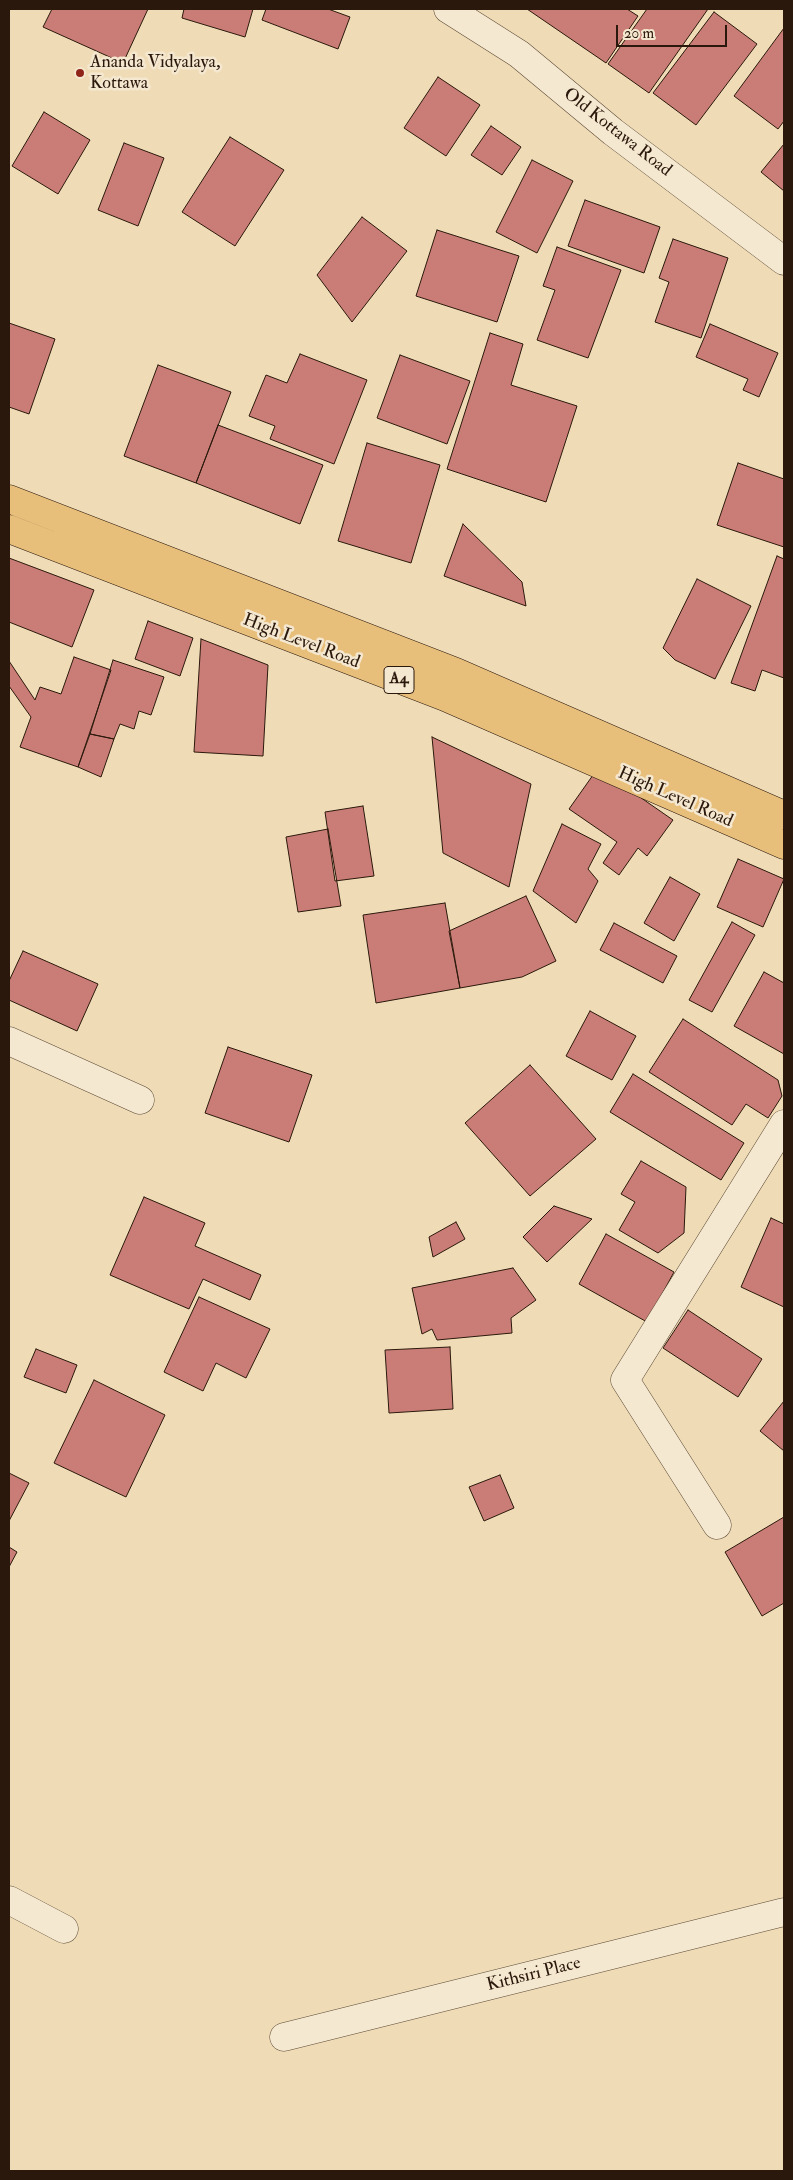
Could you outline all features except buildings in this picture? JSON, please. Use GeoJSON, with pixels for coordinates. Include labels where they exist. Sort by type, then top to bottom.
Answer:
{"type":"FeatureCollection","features":[{"type":"Feature","properties":{"kind":"highway","name":"High Level Road"},"geometry":{"type":"LineString","coordinates":[[9,499],[456,672],[784,815]]}},
{"type":"Feature","properties":{"kind":"highway","name":"High Level Road"},"geometry":{"type":"LineString","coordinates":[[9,529],[445,697],[784,845]]}},
{"type":"Feature","properties":{"kind":"street","name":"Old Kottawa Road"},"geometry":{"type":"LineString","coordinates":[[448,9],[519,54],[613,132],[784,261]]}},
{"type":"Feature","properties":{"kind":"street"},"geometry":{"type":"LineString","coordinates":[[9,1041],[140,1100]]}},
{"type":"Feature","properties":{"kind":"street"},"geometry":{"type":"LineString","coordinates":[[717,1526],[625,1380],[784,1124]]}},
{"type":"Feature","properties":{"kind":"street"},"geometry":{"type":"LineString","coordinates":[[9,1900],[64,1929]]}},
{"type":"Feature","properties":{"kind":"street","name":"Kithsiri Place"},"geometry":{"type":"LineString","coordinates":[[284,2037],[784,1912]]}},
{"type":"Feature","properties":{"kind":"place","name":"Ananda Vidyalaya, Kottawa"},"geometry":{"type":"Point","coordinates":[80,73]}}]}
